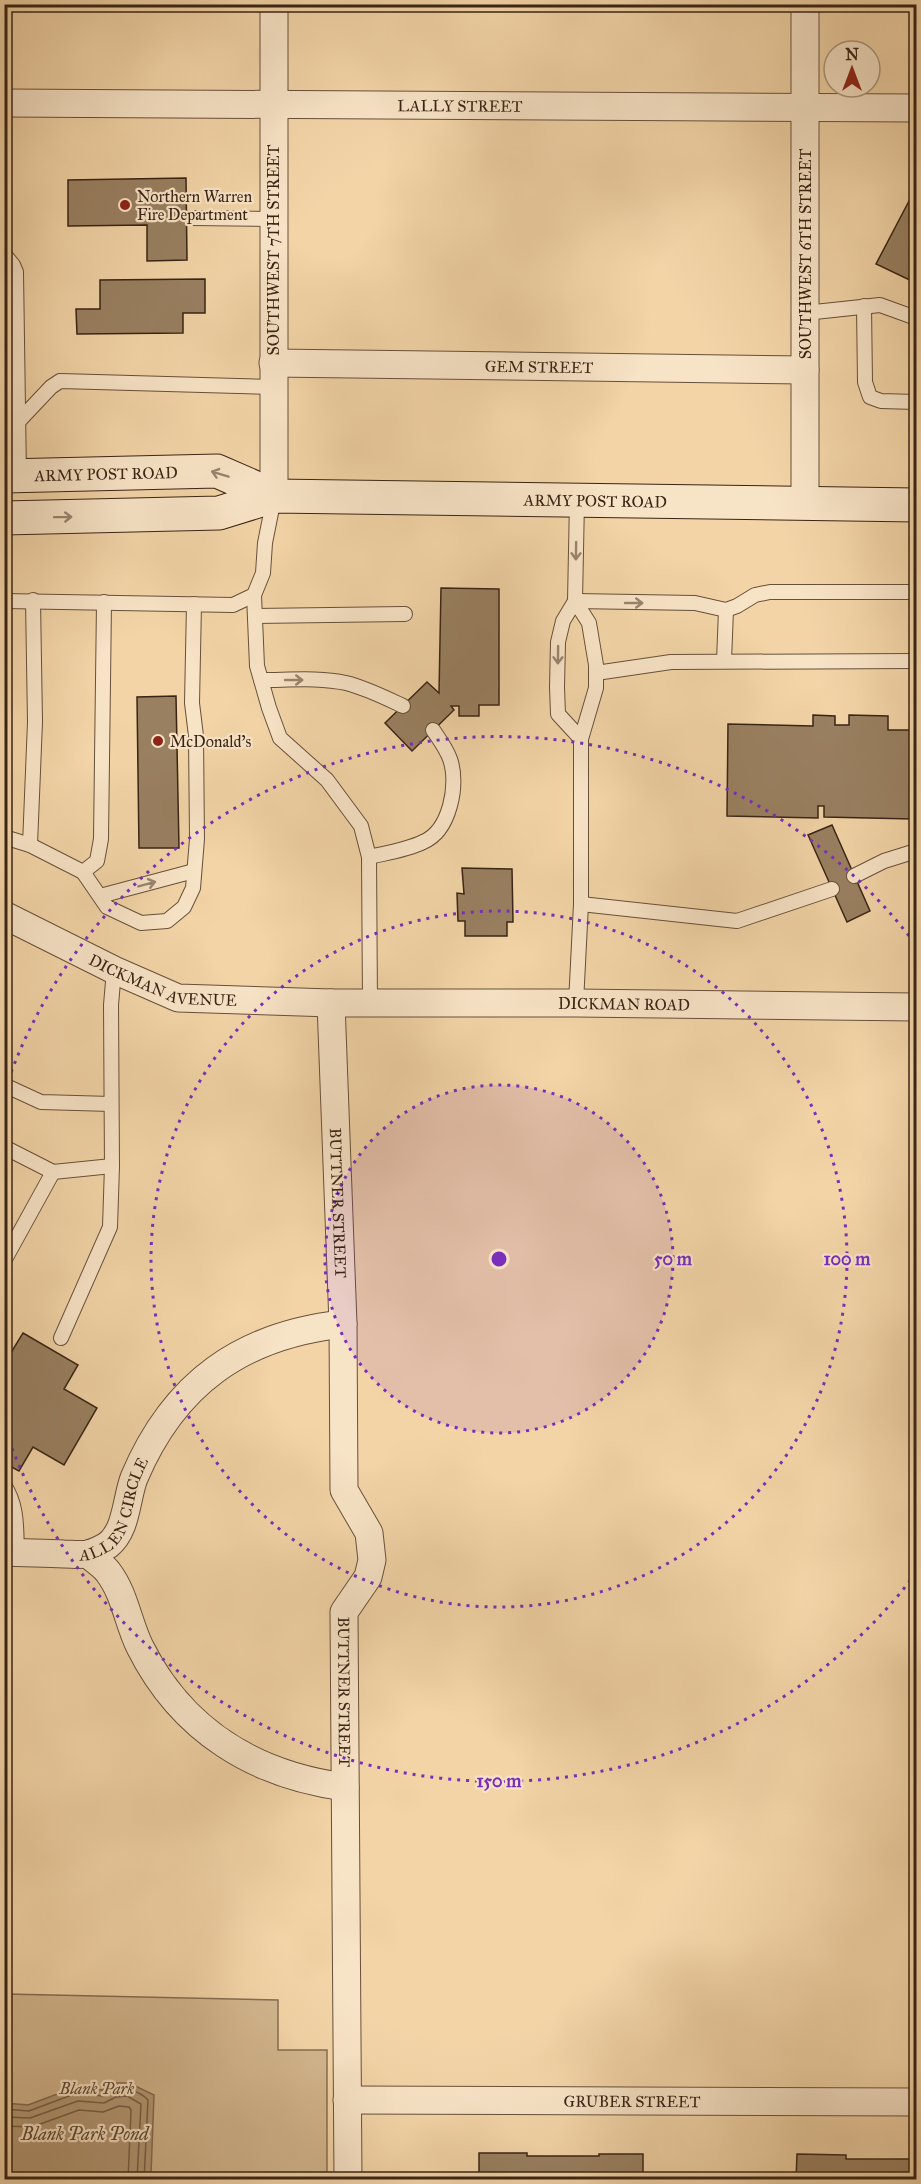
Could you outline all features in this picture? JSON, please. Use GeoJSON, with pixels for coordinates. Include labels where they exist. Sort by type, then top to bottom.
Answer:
{"type":"FeatureCollection","features":[{"type":"Feature","properties":{"kind":"main road","name":"ARMY POST ROAD"},"geometry":{"type":"LineString","coordinates":[[12,476],[217,471],[274,496]]}},
{"type":"Feature","properties":{"kind":"main road","name":"ARMY POST ROAD"},"geometry":{"type":"LineString","coordinates":[[4,518],[219,513],[274,496],[916,505]]}},
{"type":"Feature","properties":{"kind":"street","name":"SOUTHWEST 7TH STREET"},"geometry":{"type":"LineString","coordinates":[[274,4],[274,496]]}},
{"type":"Feature","properties":{"kind":"street","name":"SOUTHWEST 6TH STREET"},"geometry":{"type":"LineString","coordinates":[[805,4],[805,504]]}},
{"type":"Feature","properties":{"kind":"street","name":"LALLY STREET"},"geometry":{"type":"LineString","coordinates":[[4,103],[916,108]]}},
{"type":"Feature","properties":{"kind":"street","name":"GEM STREET"},"geometry":{"type":"LineString","coordinates":[[273,375],[805,369]]}},
{"type":"Feature","properties":{"kind":"street","name":"DICKMAN AVENUE"},"geometry":{"type":"LineString","coordinates":[[4,915],[114,970],[178,998],[332,1003]]}},
{"type":"Feature","properties":{"kind":"street","name":"DICKMAN ROAD"},"geometry":{"type":"LineString","coordinates":[[332,1003],[916,1007]]}},
{"type":"Feature","properties":{"kind":"street","name":"BUTTNER STREET"},"geometry":{"type":"LineString","coordinates":[[332,1003],[343,1324],[344,1490],[369,1533],[372,1560],[368,1577],[344,1612],[348,2180]]}},
{"type":"Feature","properties":{"kind":"street","name":"ALLEN CIRCLE"},"geometry":{"type":"LineString","coordinates":[[343,1324],[309,1328],[262,1342],[220,1365],[201,1380],[183,1397],[154,1436],[134,1480],[119,1533],[108,1545],[88,1554],[107,1570],[117,1585],[139,1645],[151,1668],[183,1709],[201,1727],[244,1757],[268,1768],[318,1784],[345,1788]]}},
{"type":"Feature","properties":{"kind":"street"},"geometry":{"type":"LineString","coordinates":[[10,1552],[88,1554]]}},
{"type":"Feature","properties":{"kind":"street","name":"GRUBER STREET"},"geometry":{"type":"LineString","coordinates":[[347,2100],[916,2102]]}},
{"type":"Feature","properties":{"kind":"lane"},"geometry":{"type":"LineString","coordinates":[[190,218],[273,219]]}},
{"type":"Feature","properties":{"kind":"lane"},"geometry":{"type":"LineString","coordinates":[[4,254],[16,272],[11,423],[12,476]]}},
{"type":"Feature","properties":{"kind":"lane"},"geometry":{"type":"LineString","coordinates":[[805,313],[880,305],[916,318]]}},
{"type":"Feature","properties":{"kind":"lane"},"geometry":{"type":"LineString","coordinates":[[864,306],[865,382],[870,397],[881,401],[916,402]]}},
{"type":"Feature","properties":{"kind":"lane"},"geometry":{"type":"LineString","coordinates":[[11,423],[60,381],[273,375]]}},
{"type":"Feature","properties":{"kind":"lane"},"geometry":{"type":"LineString","coordinates":[[274,496],[265,543],[263,573],[254,596],[257,666],[280,738],[327,780],[361,826],[369,857],[369,1003]]}},
{"type":"Feature","properties":{"kind":"lane"},"geometry":{"type":"LineString","coordinates":[[577,501],[575,601],[563,621],[558,642],[557,687],[558,714],[580,739]]}},
{"type":"Feature","properties":{"kind":"lane"},"geometry":{"type":"LineString","coordinates":[[575,601],[695,603],[726,610],[755,596],[770,592],[916,592]]}},
{"type":"Feature","properties":{"kind":"lane"},"geometry":{"type":"LineString","coordinates":[[4,601],[233,605],[254,596]]}},
{"type":"Feature","properties":{"kind":"lane"},"geometry":{"type":"LineString","coordinates":[[30,845],[35,722],[33,600]]}},
{"type":"Feature","properties":{"kind":"lane"},"geometry":{"type":"LineString","coordinates":[[575,601],[589,623],[596,673],[596,688],[580,739],[581,904],[576,1003]]}},
{"type":"Feature","properties":{"kind":"lane"},"geometry":{"type":"LineString","coordinates":[[83,872],[97,861],[101,839],[105,602]]}},
{"type":"Feature","properties":{"kind":"lane"},"geometry":{"type":"LineString","coordinates":[[4,837],[30,845],[83,872],[107,907],[141,923],[168,921],[184,907],[193,888],[196,839],[196,736],[192,703],[195,604]]}},
{"type":"Feature","properties":{"kind":"lane"},"geometry":{"type":"LineString","coordinates":[[724,661],[726,610]]}},
{"type":"Feature","properties":{"kind":"lane"},"geometry":{"type":"LineString","coordinates":[[255,616],[405,614]]}},
{"type":"Feature","properties":{"kind":"lane"},"geometry":{"type":"LineString","coordinates":[[596,673],[671,662],[916,661]]}},
{"type":"Feature","properties":{"kind":"lane"},"geometry":{"type":"LineString","coordinates":[[261,680],[327,680],[363,688],[403,706]]}},
{"type":"Feature","properties":{"kind":"lane"},"geometry":{"type":"LineString","coordinates":[[369,857],[425,842],[443,823],[453,791],[450,760],[433,730]]}},
{"type":"Feature","properties":{"kind":"lane"},"geometry":{"type":"LineString","coordinates":[[854,876],[884,861],[916,851]]}},
{"type":"Feature","properties":{"kind":"lane"},"geometry":{"type":"LineString","coordinates":[[100,896],[194,871]]}},
{"type":"Feature","properties":{"kind":"lane"},"geometry":{"type":"LineString","coordinates":[[581,904],[737,921],[832,889]]}},
{"type":"Feature","properties":{"kind":"lane"},"geometry":{"type":"LineString","coordinates":[[61,1338],[110,1227],[111,1005],[114,970]]}},
{"type":"Feature","properties":{"kind":"lane"},"geometry":{"type":"LineString","coordinates":[[4,1085],[41,1102],[111,1104]]}},
{"type":"Feature","properties":{"kind":"lane"},"geometry":{"type":"LineString","coordinates":[[4,1147],[53,1172],[112,1166]]}},
{"type":"Feature","properties":{"kind":"lane"},"geometry":{"type":"LineString","coordinates":[[4,1261],[53,1172]]}},
{"type":"Feature","properties":{"kind":"lane"},"geometry":{"type":"LineString","coordinates":[[4,1485],[12,1497],[15,1512],[10,1552]]}},
{"type":"Feature","properties":{"kind":"green space","name":"Blank Park"},"geometry":{"type":"Polygon","coordinates":[[[5,1994],[278,2000],[278,2050],[327,2050],[327,2179],[5,2180],[5,1994]]]}},
{"type":"Feature","properties":{"kind":"water","name":"Blank Park Pond"},"geometry":{"type":"Polygon","coordinates":[[[107,2083],[129,2083],[154,2095],[149,2179],[5,2179],[5,2103],[28,2105],[76,2087],[103,2090],[107,2083]]]}},
{"type":"Feature","properties":{"kind":"building"},"geometry":{"type":"Polygon","coordinates":[[[186,178],[187,260],[147,261],[147,225],[68,226],[68,180],[186,178]]]}},
{"type":"Feature","properties":{"kind":"building"},"geometry":{"type":"Polygon","coordinates":[[[909,201],[916,205],[916,283],[876,264],[909,201]]]}},
{"type":"Feature","properties":{"kind":"building"},"geometry":{"type":"Polygon","coordinates":[[[4,278],[6,278],[7,344],[4,344],[4,278]]]}},
{"type":"Feature","properties":{"kind":"building"},"geometry":{"type":"Polygon","coordinates":[[[205,279],[205,313],[183,313],[183,333],[77,334],[76,309],[100,309],[100,280],[205,279]]]}},
{"type":"Feature","properties":{"kind":"building"},"geometry":{"type":"Polygon","coordinates":[[[441,588],[499,589],[499,705],[479,705],[479,716],[459,716],[459,706],[451,706],[454,710],[412,751],[385,723],[427,682],[439,693],[441,588]]]}},
{"type":"Feature","properties":{"kind":"building"},"geometry":{"type":"Polygon","coordinates":[[[176,696],[179,848],[139,848],[137,697],[176,696]]]}},
{"type":"Feature","properties":{"kind":"building"},"geometry":{"type":"Polygon","coordinates":[[[813,715],[835,716],[835,725],[849,725],[849,715],[888,716],[888,730],[914,730],[912,819],[824,817],[824,806],[818,806],[818,818],[727,816],[728,724],[813,726],[813,715]]]}},
{"type":"Feature","properties":{"kind":"building"},"geometry":{"type":"Polygon","coordinates":[[[832,825],[870,911],[847,922],[808,835],[832,825]]]}},
{"type":"Feature","properties":{"kind":"building"},"geometry":{"type":"Polygon","coordinates":[[[462,868],[512,869],[513,922],[507,922],[507,936],[465,936],[465,921],[458,921],[457,893],[464,894],[462,868]]]}},
{"type":"Feature","properties":{"kind":"building"},"geometry":{"type":"Polygon","coordinates":[[[23,1333],[78,1365],[64,1389],[97,1408],[64,1465],[33,1447],[19,1471],[4,1463],[4,1364],[23,1333]]]}},
{"type":"Feature","properties":{"kind":"building"},"geometry":{"type":"Polygon","coordinates":[[[479,2153],[527,2153],[527,2156],[643,2154],[643,2180],[479,2180],[479,2153]]]}},
{"type":"Feature","properties":{"kind":"building"},"geometry":{"type":"Polygon","coordinates":[[[797,2154],[846,2155],[846,2159],[916,2159],[916,2180],[796,2180],[797,2154]]]}},
{"type":"Feature","properties":{"kind":"place","name":"Northern Warren Fire Department"},"geometry":{"type":"Point","coordinates":[125,205]}},
{"type":"Feature","properties":{"kind":"place","name":"McDonald's"},"geometry":{"type":"Point","coordinates":[158,741]}}]}
